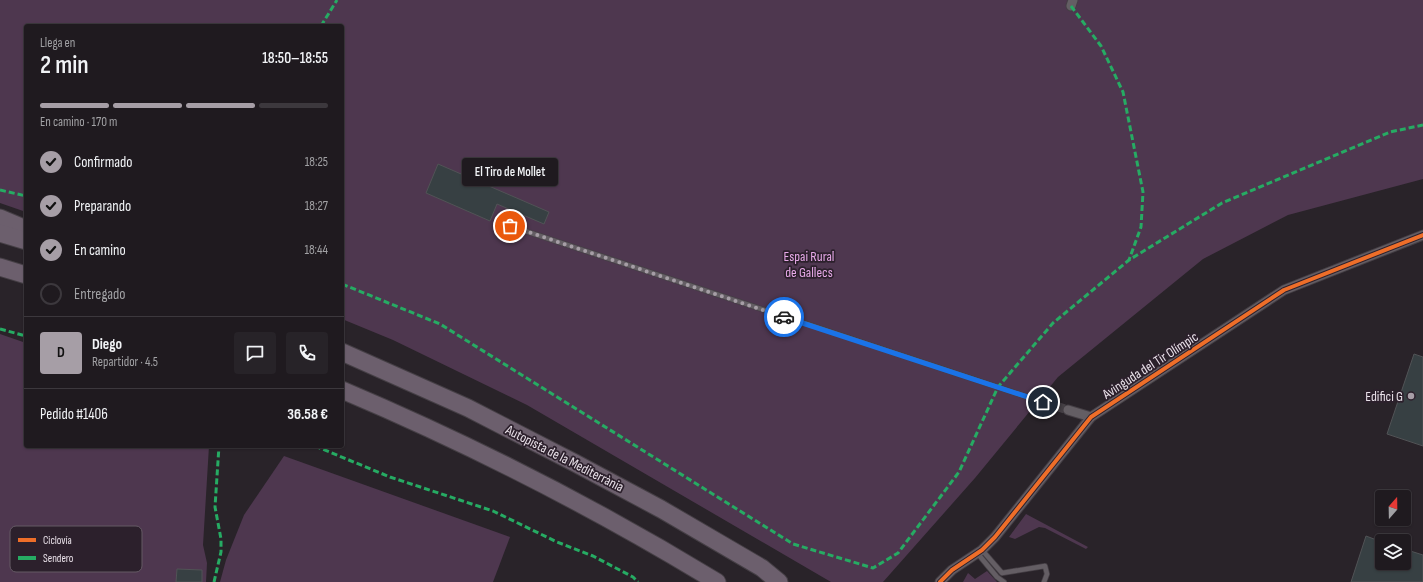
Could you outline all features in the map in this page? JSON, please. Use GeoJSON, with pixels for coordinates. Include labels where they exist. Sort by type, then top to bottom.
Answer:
{"type":"FeatureCollection","features":[{"type":"Feature","properties":{"kind":"highway"},"geometry":{"type":"LineString","coordinates":[[0,218],[24,228]]}},
{"type":"Feature","properties":{"kind":"highway"},"geometry":{"type":"LineString","coordinates":[[0,233],[24,240]]}},
{"type":"Feature","properties":{"kind":"highway"},"geometry":{"type":"LineString","coordinates":[[0,267],[24,275]]}},
{"type":"Feature","properties":{"kind":"highway"},"geometry":{"type":"LineString","coordinates":[[0,275],[24,276]]}},
{"type":"Feature","properties":{"kind":"highway","name":"Autopista de la Mediterrània"},"geometry":{"type":"LineString","coordinates":[[344,353],[468,408],[576,463],[661,509],[762,568],[779,582]]}},
{"type":"Feature","properties":{"kind":"highway"},"geometry":{"type":"LineString","coordinates":[[344,391],[491,457],[597,513],[717,582]]}},
{"type":"Feature","properties":{"kind":"highway"},"geometry":{"type":"LineString","coordinates":[[762,568],[792,582]]}},
{"type":"Feature","properties":{"kind":"street","name":"Avinguda del Tir Olímpic"},"geometry":{"type":"LineString","coordinates":[[940,582],[952,570],[980,552],[995,537],[1091,417],[1284,290],[1423,235]]}},
{"type":"Feature","properties":{"kind":"street"},"geometry":{"type":"LineString","coordinates":[[1068,410],[1091,417]]}},
{"type":"Feature","properties":{"kind":"lane"},"geometry":{"type":"LineString","coordinates":[[510,226],[1043,402]]}},
{"type":"Feature","properties":{"kind":"lane"},"geometry":{"type":"LineString","coordinates":[[980,552],[997,577],[1004,582]]}},
{"type":"Feature","properties":{"kind":"lane"},"geometry":{"type":"LineString","coordinates":[[980,552],[1002,573],[1045,566],[1047,574],[1044,582]]}},
{"type":"Feature","properties":{"kind":"green space","name":"Espai Rural de Gallecs"},"geometry":{"type":"Polygon","coordinates":[[[0,0],[1423,0],[1423,179],[1288,215],[1203,259],[1058,377],[975,478],[883,582],[831,582],[527,405],[393,340],[344,320],[344,24],[24,24],[24,211],[0,203],[0,0]]]}},
{"type":"Feature","properties":{"kind":"green space"},"geometry":{"type":"Polygon","coordinates":[[[0,334],[24,342],[24,448],[209,448],[203,545],[207,563],[206,582],[0,582],[0,334]]]}},
{"type":"Feature","properties":{"kind":"green space"},"geometry":{"type":"Polygon","coordinates":[[[284,456],[510,537],[493,582],[220,582],[226,560],[244,515],[284,456]]]}},
{"type":"Feature","properties":{"kind":"green space"},"geometry":{"type":"Polygon","coordinates":[[[1026,514],[1088,547],[1086,549],[1045,528],[1039,527],[1015,539],[1009,537],[1026,514]]]}},
{"type":"Feature","properties":{"kind":"green space"},"geometry":{"type":"Polygon","coordinates":[[[987,571],[997,582],[963,582],[968,573],[975,579],[987,571]]]}},
{"type":"Feature","properties":{"kind":"building"},"geometry":{"type":"Polygon","coordinates":[[[438,164],[549,212],[544,224],[497,204],[490,221],[426,193],[438,164]]]}},
{"type":"Feature","properties":{"kind":"building","name":"Edifici G"},"geometry":{"type":"Polygon","coordinates":[[[1414,354],[1423,357],[1423,446],[1387,434],[1414,354]]]}},
{"type":"Feature","properties":{"kind":"building"},"geometry":{"type":"Polygon","coordinates":[[[1366,536],[1375,539],[1375,570],[1411,570],[1411,551],[1423,555],[1423,582],[1351,582],[1366,536]]]}},
{"type":"Feature","properties":{"kind":"building"},"geometry":{"type":"Polygon","coordinates":[[[177,569],[202,570],[202,582],[176,582],[177,569]]]}},
{"type":"Feature","properties":{"kind":"tunnel"},"geometry":{"type":"LineString","coordinates":[[1043,402],[1068,410]]}},
{"type":"Feature","properties":{"kind":"marked path"},"geometry":{"type":"LineString","coordinates":[[322,24],[337,0]]}},
{"type":"Feature","properties":{"kind":"marked path"},"geometry":{"type":"LineString","coordinates":[[1071,6],[1101,46],[1123,92],[1143,192],[1141,227],[1129,260]]}},
{"type":"Feature","properties":{"kind":"marked path"},"geometry":{"type":"LineString","coordinates":[[344,285],[440,324],[793,544],[873,568],[898,553],[959,472],[998,387],[1053,323],[1129,260],[1222,203],[1390,132],[1423,125]]}},
{"type":"Feature","properties":{"kind":"marked path"},"geometry":{"type":"LineString","coordinates":[[0,190],[24,196]]}},
{"type":"Feature","properties":{"kind":"marked path"},"geometry":{"type":"LineString","coordinates":[[0,329],[24,335]]}},
{"type":"Feature","properties":{"kind":"marked path"},"geometry":{"type":"LineString","coordinates":[[214,582],[221,552],[221,539],[215,507],[219,448]]}},
{"type":"Feature","properties":{"kind":"marked path"},"geometry":{"type":"LineString","coordinates":[[320,448],[390,477],[493,511],[557,542],[593,556],[633,577],[638,582]]}},
{"type":"Feature","properties":{"kind":"cycle path"},"geometry":{"type":"LineString","coordinates":[[940,582],[952,570],[982,550],[995,537],[1091,417],[1284,290],[1423,235]]}},
{"type":"Feature","properties":{"kind":"way so far"},"geometry":{"type":"LineString","coordinates":[[510,226],[784,317]]}},
{"type":"Feature","properties":{"kind":"place","name":"El Tiro de Mollet"},"geometry":{"type":"Point","coordinates":[510,226]}},
{"type":"Feature","properties":{"kind":"place","name":"Edifici G"},"geometry":{"type":"Point","coordinates":[1411,396]}},
{"type":"Feature","properties":{"kind":"route"},"geometry":{"type":"LineString","coordinates":[[784,317],[1043,402]]}}]}
